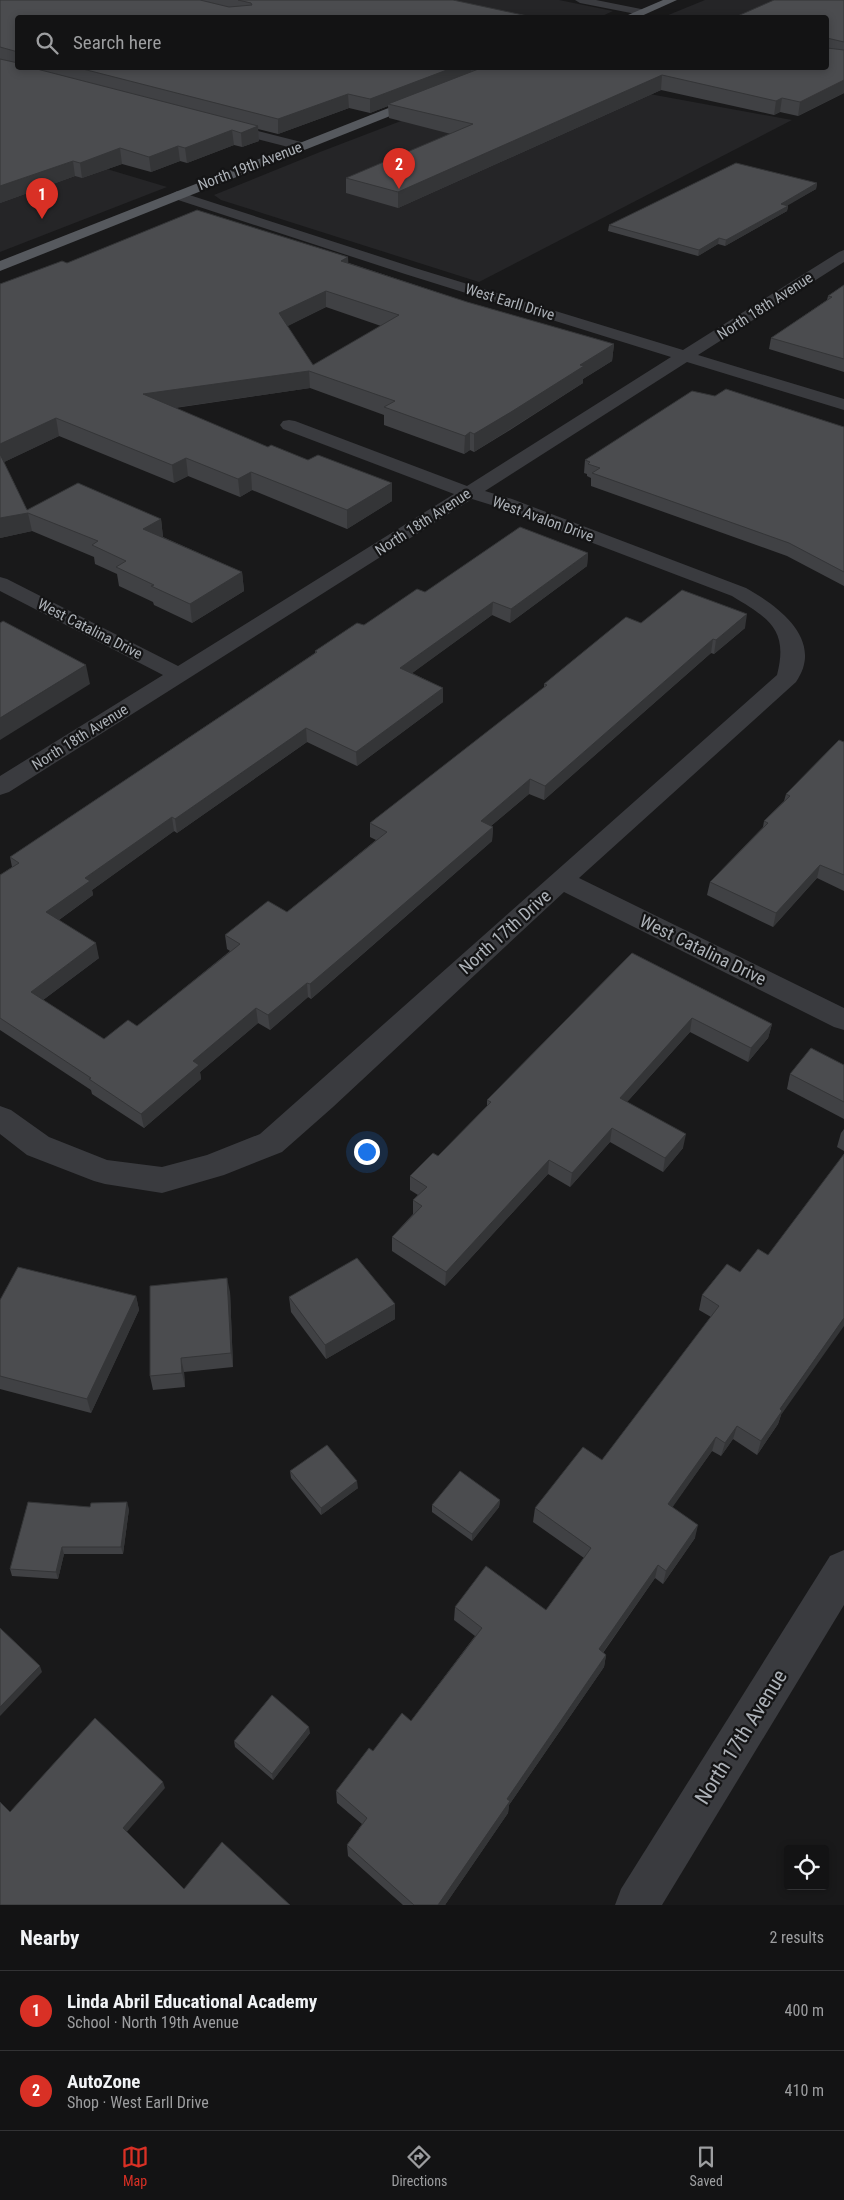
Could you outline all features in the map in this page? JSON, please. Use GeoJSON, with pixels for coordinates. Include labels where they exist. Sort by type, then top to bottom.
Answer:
{"type":"FeatureCollection","features":[{"type":"Feature","properties":{"kind":"main road"},"geometry":{"type":"LineString","coordinates":[[634,15],[672,0]]}},
{"type":"Feature","properties":{"kind":"main road"},"geometry":{"type":"LineString","coordinates":[[465,81],[494,70]]}},
{"type":"Feature","properties":{"kind":"main road","name":"North 19th Avenue"},"geometry":{"type":"LineString","coordinates":[[0,266],[439,92]]}},
{"type":"Feature","properties":{"kind":"street"},"geometry":{"type":"LineString","coordinates":[[580,0],[629,15]]}},
{"type":"Feature","properties":{"kind":"street"},"geometry":{"type":"LineString","coordinates":[[214,124],[300,146]]}},
{"type":"Feature","properties":{"kind":"street","name":"West Earll Drive"},"geometry":{"type":"LineString","coordinates":[[177,195],[410,271],[844,405]]}},
{"type":"Feature","properties":{"kind":"street","name":"North 18th Avenue"},"geometry":{"type":"LineString","coordinates":[[0,787],[844,255]]}},
{"type":"Feature","properties":{"kind":"street","name":"West Avalon Drive"},"geometry":{"type":"LineString","coordinates":[[289,425],[441,484],[514,507],[739,592],[768,609],[787,629]]}},
{"type":"Feature","properties":{"kind":"street","name":"West Catalina Drive"},"geometry":{"type":"LineString","coordinates":[[0,583],[179,675]]}},
{"type":"Feature","properties":{"kind":"street","name":"North 17th Drive"},"geometry":{"type":"LineString","coordinates":[[0,1118],[38,1146],[105,1172],[162,1180],[213,1166],[271,1142],[322,1100],[562,880],[788,677],[793,654],[787,629]]}},
{"type":"Feature","properties":{"kind":"street","name":"West Catalina Drive"},"geometry":{"type":"LineString","coordinates":[[562,880],[844,1020]]}},
{"type":"Feature","properties":{"kind":"street","name":"North 17th Avenue"},"geometry":{"type":"LineString","coordinates":[[638,1905],[844,1569]]}},
{"type":"Feature","properties":{"kind":"shaded area"},"geometry":{"type":"Polygon","coordinates":[[[451,0],[559,0],[613,11],[604,15],[408,15],[451,0]]]}},
{"type":"Feature","properties":{"kind":"shaded area"},"geometry":{"type":"Polygon","coordinates":[[[705,0],[844,0],[829,15],[668,15],[705,0]]]}},
{"type":"Feature","properties":{"kind":"shaded area"},"geometry":{"type":"Polygon","coordinates":[[[513,78],[644,93],[792,120],[479,282],[221,200],[214,195],[320,152],[513,78]]]}},
{"type":"Feature","properties":{"kind":"shaded area"},"geometry":{"type":"Polygon","coordinates":[[[0,137],[167,187],[0,252],[0,137]]]}},
{"type":"Feature","properties":{"kind":"building"},"geometry":{"type":"Polygon","coordinates":[[[0,0],[200,0],[229,7],[252,5],[251,3],[238,0],[453,0],[523,15],[15,15],[15,51],[0,47],[0,0]]]}},
{"type":"Feature","properties":{"kind":"building"},"geometry":{"type":"Polygon","coordinates":[[[774,0],[844,0],[844,42],[829,38],[829,15],[740,15],[774,0]]]}},
{"type":"Feature","properties":{"kind":"building"},"geometry":{"type":"Polygon","coordinates":[[[829,48],[844,50],[844,80],[800,102],[782,98],[776,101],[662,75],[398,192],[346,178],[473,124],[388,104],[476,70],[829,70],[829,48]]]}},
{"type":"Feature","properties":{"kind":"building"},"geometry":{"type":"Polygon","coordinates":[[[0,59],[15,62],[15,70],[41,70],[258,126],[241,133],[232,130],[185,148],[178,146],[149,157],[120,148],[80,163],[73,161],[0,186],[0,59]]]}},
{"type":"Feature","properties":{"kind":"building"},"geometry":{"type":"Polygon","coordinates":[[[87,70],[447,70],[370,99],[348,94],[278,119],[87,70]]]}},
{"type":"Feature","properties":{"kind":"building"},"geometry":{"type":"Polygon","coordinates":[[[736,163],[817,183],[781,204],[788,206],[726,240],[719,238],[699,250],[609,225],[736,163]]]}},
{"type":"Feature","properties":{"kind":"building"},"geometry":{"type":"Polygon","coordinates":[[[197,210],[348,257],[341,261],[467,302],[614,344],[580,365],[584,366],[511,412],[474,434],[470,432],[465,436],[384,407],[395,401],[309,371],[143,394],[268,447],[271,445],[308,460],[318,455],[392,483],[347,510],[251,472],[238,479],[186,458],[172,465],[56,418],[0,444],[0,284],[62,261],[67,263],[197,210]],[[326,291],[279,313],[313,365],[399,315],[326,291]]]}},
{"type":"Feature","properties":{"kind":"building"},"geometry":{"type":"Polygon","coordinates":[[[844,285],[844,359],[771,338],[832,297],[828,296],[844,285]]]}},
{"type":"Feature","properties":{"kind":"building"},"geometry":{"type":"Polygon","coordinates":[[[726,389],[844,427],[844,572],[789,543],[592,473],[600,468],[588,464],[590,462],[585,460],[692,391],[715,396],[726,389]]]}},
{"type":"Feature","properties":{"kind":"building"},"geometry":{"type":"Polygon","coordinates":[[[0,454],[27,510],[78,483],[161,519],[143,529],[242,572],[190,604],[116,567],[126,561],[92,545],[98,541],[28,513],[0,518],[0,454]]]}},
{"type":"Feature","properties":{"kind":"building"},"geometry":{"type":"Polygon","coordinates":[[[520,527],[588,553],[511,609],[493,602],[400,668],[443,688],[356,752],[306,728],[175,819],[172,817],[85,878],[90,881],[46,912],[96,943],[31,992],[104,1039],[128,1020],[137,1026],[240,944],[225,935],[268,901],[287,912],[387,832],[370,823],[547,685],[544,684],[626,617],[641,623],[682,590],[747,614],[716,640],[713,639],[545,786],[530,779],[481,821],[493,827],[363,939],[310,984],[307,983],[268,1015],[256,1008],[193,1061],[199,1065],[141,1114],[89,1079],[91,1078],[0,1018],[0,875],[19,863],[10,857],[317,652],[315,651],[357,623],[364,625],[417,589],[425,592],[520,527]]]}},
{"type":"Feature","properties":{"kind":"building"},"geometry":{"type":"Polygon","coordinates":[[[3,621],[86,665],[0,718],[0,623],[3,621]]]}},
{"type":"Feature","properties":{"kind":"building"},"geometry":{"type":"Polygon","coordinates":[[[839,740],[844,742],[844,875],[820,865],[776,913],[710,882],[768,823],[764,821],[790,796],[786,794],[839,740]]]}},
{"type":"Feature","properties":{"kind":"building"},"geometry":{"type":"Polygon","coordinates":[[[632,953],[772,1024],[751,1048],[692,1018],[620,1098],[686,1134],[665,1158],[612,1128],[572,1173],[549,1160],[446,1272],[392,1237],[422,1206],[413,1200],[427,1187],[410,1176],[433,1153],[438,1156],[491,1102],[487,1100],[632,953]]]}},
{"type":"Feature","properties":{"kind":"building"},"geometry":{"type":"Polygon","coordinates":[[[811,1048],[844,1065],[844,1102],[790,1074],[811,1048]]]}},
{"type":"Feature","properties":{"kind":"building"},"geometry":{"type":"Polygon","coordinates":[[[844,1154],[844,1318],[780,1409],[782,1411],[761,1441],[737,1426],[725,1443],[716,1437],[668,1504],[698,1525],[666,1571],[658,1565],[599,1649],[606,1655],[507,1799],[510,1801],[438,1905],[414,1905],[347,1845],[367,1818],[336,1791],[369,1748],[373,1751],[402,1713],[411,1721],[482,1628],[455,1607],[486,1566],[546,1610],[591,1548],[535,1508],[583,1447],[602,1460],[719,1306],[702,1295],[727,1264],[740,1272],[758,1249],[768,1255],[844,1154]]]}},
{"type":"Feature","properties":{"kind":"building"},"geometry":{"type":"Polygon","coordinates":[[[357,1258],[395,1304],[325,1345],[289,1297],[357,1258]]]}},
{"type":"Feature","properties":{"kind":"building"},"geometry":{"type":"Polygon","coordinates":[[[18,1267],[136,1296],[87,1399],[0,1376],[0,1300],[18,1267]]]}},
{"type":"Feature","properties":{"kind":"building"},"geometry":{"type":"Polygon","coordinates":[[[227,1278],[231,1353],[181,1358],[182,1373],[150,1376],[150,1286],[227,1278]]]}},
{"type":"Feature","properties":{"kind":"building"},"geometry":{"type":"Polygon","coordinates":[[[327,1445],[357,1481],[321,1508],[290,1471],[327,1445]]]}},
{"type":"Feature","properties":{"kind":"building"},"geometry":{"type":"Polygon","coordinates":[[[460,1471],[500,1500],[472,1534],[432,1505],[460,1471]]]}},
{"type":"Feature","properties":{"kind":"building"},"geometry":{"type":"Polygon","coordinates":[[[28,1502],[90,1507],[91,1503],[127,1502],[121,1547],[62,1547],[56,1572],[10,1569],[28,1502]]]}},
{"type":"Feature","properties":{"kind":"building"},"geometry":{"type":"Polygon","coordinates":[[[0,1628],[40,1666],[0,1707],[0,1628]]]}},
{"type":"Feature","properties":{"kind":"building"},"geometry":{"type":"Polygon","coordinates":[[[272,1695],[309,1727],[272,1774],[234,1741],[272,1695]]]}},
{"type":"Feature","properties":{"kind":"building"},"geometry":{"type":"Polygon","coordinates":[[[95,1718],[163,1782],[123,1828],[184,1889],[222,1842],[290,1905],[0,1905],[0,1802],[10,1812],[95,1718]]]}},
{"type":"Feature","properties":{"kind":"place","name":"AutoZone"},"geometry":{"type":"Point","coordinates":[399,189]}},
{"type":"Feature","properties":{"kind":"place","name":"Linda Abril Educational Academy"},"geometry":{"type":"Point","coordinates":[42,219]}}]}
